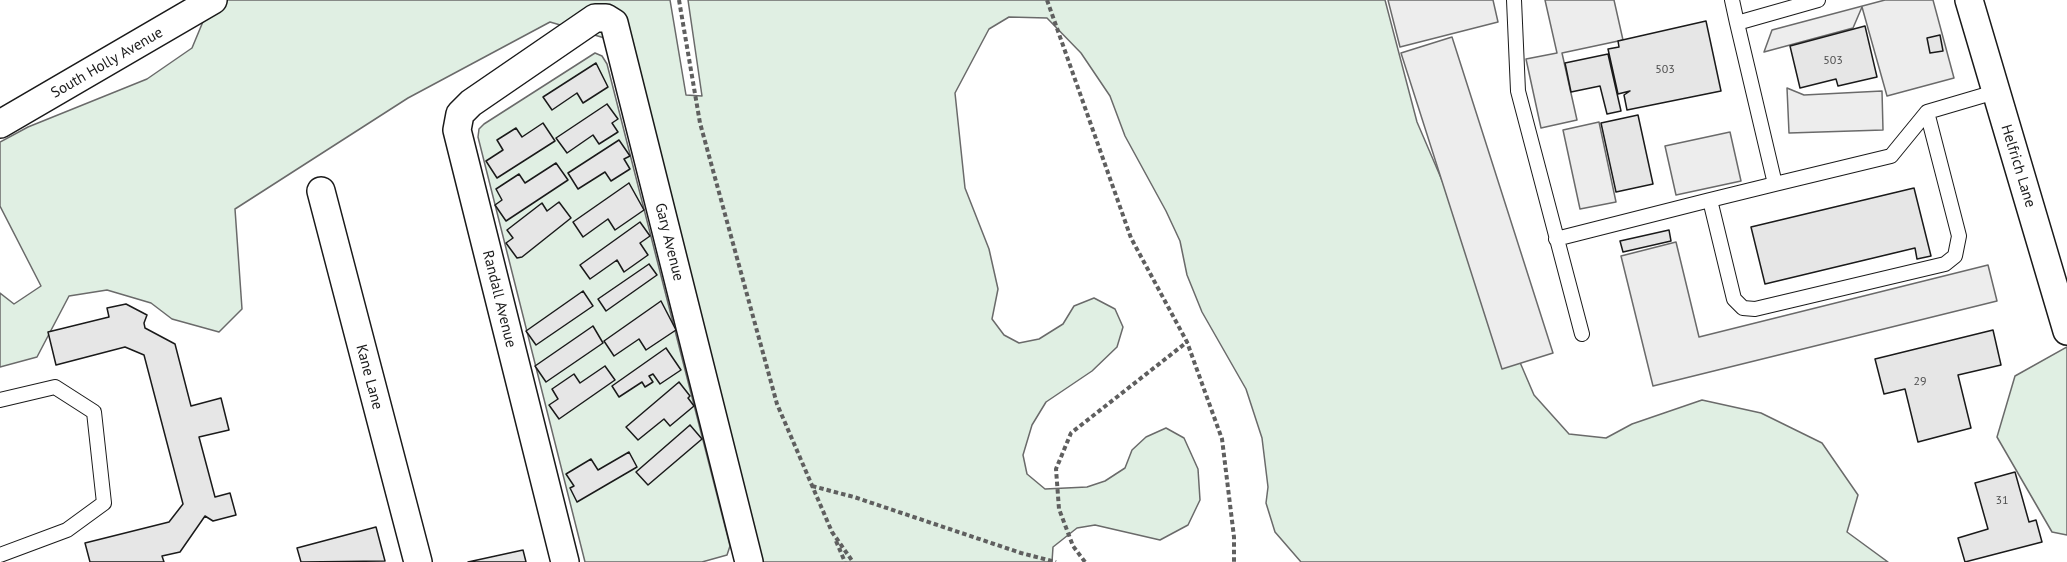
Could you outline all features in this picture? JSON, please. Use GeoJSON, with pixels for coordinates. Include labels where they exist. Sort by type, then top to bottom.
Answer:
{"type":"FeatureCollection","features":[{"type":"Feature","properties":{"kind":"street","name":"South Holly Avenue"},"geometry":{"type":"LineString","coordinates":[[0,124],[213,0]]}},
{"type":"Feature","properties":{"kind":"street","name":"Helfrich Lane"},"geometry":{"type":"LineString","coordinates":[[1969,0],[2067,331]]}},
{"type":"Feature","properties":{"kind":"street","name":"Gary Avenue"},"geometry":{"type":"LineString","coordinates":[[526,67],[595,18],[606,18],[614,23],[749,562]]}},
{"type":"Feature","properties":{"kind":"street","name":"Randall Avenue"},"geometry":{"type":"LineString","coordinates":[[526,67],[471,103],[460,114],[457,130],[565,562]]}},
{"type":"Feature","properties":{"kind":"street","name":"Kane Lane"},"geometry":{"type":"LineString","coordinates":[[321,191],[418,562]]}},
{"type":"Feature","properties":{"kind":"lane"},"geometry":{"type":"LineString","coordinates":[[1514,0],[1518,91],[1582,334]]}},
{"type":"Feature","properties":{"kind":"lane"},"geometry":{"type":"LineString","coordinates":[[1732,0],[1775,184]]}},
{"type":"Feature","properties":{"kind":"lane"},"geometry":{"type":"LineString","coordinates":[[1737,23],[1818,0]]}},
{"type":"Feature","properties":{"kind":"lane"},"geometry":{"type":"LineString","coordinates":[[1556,239],[1891,156],[1927,112],[1995,92]]}},
{"type":"Feature","properties":{"kind":"lane"},"geometry":{"type":"LineString","coordinates":[[1710,200],[1734,299],[1743,308],[1755,309],[1945,264],[1955,256],[1959,236],[1927,112]]}},
{"type":"Feature","properties":{"kind":"lane"},"geometry":{"type":"LineString","coordinates":[[0,400],[55,387],[94,412],[104,503],[67,530],[0,555]]}},
{"type":"Feature","properties":{"kind":"path"},"geometry":{"type":"LineString","coordinates":[[679,0],[700,123],[777,404],[845,562]]}},
{"type":"Feature","properties":{"kind":"path"},"geometry":{"type":"LineString","coordinates":[[1047,0],[1131,238],[1187,342],[1222,439],[1234,537],[1234,562]]}},
{"type":"Feature","properties":{"kind":"path"},"geometry":{"type":"LineString","coordinates":[[1085,562],[1072,546],[1059,509],[1056,469],[1071,433],[1187,342]]}},
{"type":"Feature","properties":{"kind":"path"},"geometry":{"type":"LineString","coordinates":[[812,486],[854,497],[1021,553],[1056,562]]}},
{"type":"Feature","properties":{"kind":"path"},"geometry":{"type":"LineString","coordinates":[[832,532],[853,562]]}},
{"type":"Feature","properties":{"kind":"green space"},"geometry":{"type":"Polygon","coordinates":[[[212,0],[670,0],[686,95],[702,96],[688,0],[1385,0],[1417,122],[1534,395],[1569,434],[1606,438],[1632,424],[1702,400],[1761,413],[1822,443],[1858,495],[1847,532],[1888,562],[1301,562],[1275,532],[1266,503],[1268,487],[1262,438],[1246,389],[1202,312],[1187,275],[1180,241],[1166,211],[1125,136],[1110,96],[1081,53],[1047,18],[1009,17],[989,29],[955,93],[965,188],[989,249],[998,289],[992,319],[1004,335],[1019,343],[1039,339],[1063,324],[1074,306],[1094,298],[1115,309],[1123,327],[1117,347],[1092,371],[1046,402],[1032,425],[1023,455],[1027,474],[1045,489],[1087,487],[1105,481],[1125,468],[1132,450],[1146,437],[1166,428],[1184,438],[1198,469],[1200,500],[1188,525],[1160,540],[1095,525],[1077,528],[1053,547],[1052,562],[760,562],[608,39],[550,22],[408,98],[235,209],[242,309],[219,332],[172,319],[151,303],[107,290],[69,296],[37,357],[0,367],[0,293],[14,304],[41,286],[0,206],[0,142],[28,127],[147,79],[192,48],[212,0]]]}},
{"type":"Feature","properties":{"kind":"green space"},"geometry":{"type":"Polygon","coordinates":[[[595,53],[602,56],[607,64],[730,546],[727,555],[702,562],[585,562],[478,137],[479,129],[484,124],[595,53]]]}},
{"type":"Feature","properties":{"kind":"green space"},"geometry":{"type":"Polygon","coordinates":[[[2067,347],[2067,535],[2052,532],[1997,437],[2015,376],[2067,347]]]}},
{"type":"Feature","properties":{"kind":"shaded area"},"geometry":{"type":"Polygon","coordinates":[[[1388,0],[1493,0],[1498,22],[1400,47],[1388,0]]]}},
{"type":"Feature","properties":{"kind":"shaded area"},"geometry":{"type":"Polygon","coordinates":[[[1545,0],[1614,0],[1623,40],[1562,53],[1577,120],[1541,128],[1526,59],[1557,53],[1545,0]]]}},
{"type":"Feature","properties":{"kind":"shaded area"},"geometry":{"type":"Polygon","coordinates":[[[1885,0],[1933,0],[1954,78],[1887,96],[1862,7],[1853,28],[1764,52],[1772,30],[1885,0]]]}},
{"type":"Feature","properties":{"kind":"shaded area"},"geometry":{"type":"Polygon","coordinates":[[[1452,37],[1553,353],[1502,369],[1401,53],[1452,37]]]}},
{"type":"Feature","properties":{"kind":"shaded area"},"geometry":{"type":"Polygon","coordinates":[[[1787,88],[1804,95],[1882,91],[1883,130],[1789,133],[1787,88]]]}},
{"type":"Feature","properties":{"kind":"shaded area"},"geometry":{"type":"Polygon","coordinates":[[[1599,122],[1616,202],[1580,209],[1563,130],[1599,122]]]}},
{"type":"Feature","properties":{"kind":"shaded area"},"geometry":{"type":"Polygon","coordinates":[[[1730,132],[1741,181],[1676,195],[1665,146],[1730,132]]]}},
{"type":"Feature","properties":{"kind":"shaded area"},"geometry":{"type":"Polygon","coordinates":[[[1676,242],[1699,337],[1988,265],[1997,301],[1653,386],[1621,256],[1676,242]]]}},
{"type":"Feature","properties":{"kind":"building"},"geometry":{"type":"Polygon","coordinates":[[[1706,21],[1721,91],[1627,110],[1624,95],[1630,91],[1618,94],[1608,49],[1619,47],[1618,41],[1706,21]]]}},
{"type":"Feature","properties":{"kind":"building"},"geometry":{"type":"Polygon","coordinates":[[[1865,26],[1877,77],[1838,86],[1836,79],[1800,88],[1790,46],[1865,26]]]}},
{"type":"Feature","properties":{"kind":"building"},"geometry":{"type":"Polygon","coordinates":[[[1940,35],[1943,51],[1930,53],[1927,38],[1940,35]]]}},
{"type":"Feature","properties":{"kind":"building"},"geometry":{"type":"Polygon","coordinates":[[[1608,54],[1621,111],[1607,114],[1600,86],[1571,92],[1565,63],[1608,54]]]}},
{"type":"Feature","properties":{"kind":"building"},"geometry":{"type":"Polygon","coordinates":[[[596,63],[608,87],[583,103],[577,93],[552,110],[543,97],[596,63]]]}},
{"type":"Feature","properties":{"kind":"building"},"geometry":{"type":"Polygon","coordinates":[[[607,104],[618,119],[612,123],[618,132],[599,144],[593,135],[567,153],[556,138],[607,104]]]}},
{"type":"Feature","properties":{"kind":"building"},"geometry":{"type":"Polygon","coordinates":[[[1638,115],[1653,184],[1616,192],[1601,123],[1638,115]]]}},
{"type":"Feature","properties":{"kind":"building"},"geometry":{"type":"Polygon","coordinates":[[[543,123],[555,141],[497,178],[486,161],[503,150],[497,140],[516,128],[522,137],[543,123]]]}},
{"type":"Feature","properties":{"kind":"building"},"geometry":{"type":"Polygon","coordinates":[[[619,140],[630,156],[624,159],[630,169],[611,181],[605,172],[578,189],[568,173],[619,140]]]}},
{"type":"Feature","properties":{"kind":"building"},"geometry":{"type":"Polygon","coordinates":[[[556,163],[568,180],[506,221],[495,205],[502,200],[496,189],[519,174],[525,183],[556,163]]]}},
{"type":"Feature","properties":{"kind":"building"},"geometry":{"type":"Polygon","coordinates":[[[629,183],[644,210],[615,230],[608,219],[583,237],[573,222],[629,183]]]}},
{"type":"Feature","properties":{"kind":"building"},"geometry":{"type":"Polygon","coordinates":[[[1914,188],[1931,256],[1917,259],[1915,248],[1765,284],[1751,227],[1914,188]]]}},
{"type":"Feature","properties":{"kind":"building"},"geometry":{"type":"Polygon","coordinates":[[[559,202],[571,218],[522,257],[517,258],[506,243],[513,238],[507,230],[542,203],[547,211],[559,202]]]}},
{"type":"Feature","properties":{"kind":"building"},"geometry":{"type":"Polygon","coordinates":[[[640,222],[650,236],[640,243],[648,255],[624,272],[617,260],[590,279],[580,265],[640,222]]]}},
{"type":"Feature","properties":{"kind":"building"},"geometry":{"type":"Polygon","coordinates":[[[1669,230],[1671,241],[1623,252],[1620,241],[1669,230]]]}},
{"type":"Feature","properties":{"kind":"building"},"geometry":{"type":"Polygon","coordinates":[[[649,264],[657,275],[606,311],[598,299],[649,264]]]}},
{"type":"Feature","properties":{"kind":"building"},"geometry":{"type":"Polygon","coordinates":[[[583,291],[593,306],[536,345],[526,331],[583,291]]]}},
{"type":"Feature","properties":{"kind":"building"},"geometry":{"type":"Polygon","coordinates":[[[661,301],[676,330],[646,350],[639,339],[614,356],[604,341],[661,301]]]}},
{"type":"Feature","properties":{"kind":"building"},"geometry":{"type":"Polygon","coordinates":[[[126,304],[147,315],[145,328],[175,344],[191,406],[221,398],[229,430],[199,437],[215,497],[230,493],[236,515],[213,521],[205,516],[180,552],[162,556],[164,562],[90,562],[85,543],[169,522],[183,504],[144,355],[125,347],[56,365],[48,332],[109,317],[107,308],[126,304]]]}},
{"type":"Feature","properties":{"kind":"building"},"geometry":{"type":"Polygon","coordinates":[[[593,326],[603,343],[546,382],[535,366],[593,326]]]}},
{"type":"Feature","properties":{"kind":"building"},"geometry":{"type":"Polygon","coordinates":[[[1993,330],[2001,365],[1958,375],[1971,428],[1918,442],[1905,389],[1884,394],[1875,359],[1993,330]]]}},
{"type":"Feature","properties":{"kind":"building"},"geometry":{"type":"Polygon","coordinates":[[[666,348],[681,370],[660,384],[653,374],[649,376],[653,382],[645,387],[642,382],[619,397],[612,386],[666,348]]]}},
{"type":"Feature","properties":{"kind":"building"},"geometry":{"type":"Polygon","coordinates":[[[605,366],[615,380],[559,419],[549,405],[558,399],[552,389],[574,374],[580,383],[605,366]]]}},
{"type":"Feature","properties":{"kind":"building"},"geometry":{"type":"Polygon","coordinates":[[[679,382],[690,396],[688,398],[694,406],[670,426],[664,419],[638,440],[626,427],[679,382]]]}},
{"type":"Feature","properties":{"kind":"building"},"geometry":{"type":"Polygon","coordinates":[[[690,425],[702,439],[648,485],[636,472],[690,425]]]}},
{"type":"Feature","properties":{"kind":"building"},"geometry":{"type":"Polygon","coordinates":[[[629,452],[637,467],[577,502],[570,488],[574,486],[566,474],[591,459],[598,470],[629,452]]]}},
{"type":"Feature","properties":{"kind":"building"},"geometry":{"type":"Polygon","coordinates":[[[2015,472],[2029,522],[2036,520],[2042,542],[1965,562],[1958,538],[1988,529],[1975,483],[2015,472]]]}},
{"type":"Feature","properties":{"kind":"building"},"geometry":{"type":"Polygon","coordinates":[[[376,527],[385,561],[301,562],[297,548],[376,527]]]}},
{"type":"Feature","properties":{"kind":"building"},"geometry":{"type":"Polygon","coordinates":[[[523,550],[526,562],[468,562],[523,550]]]}}]}
